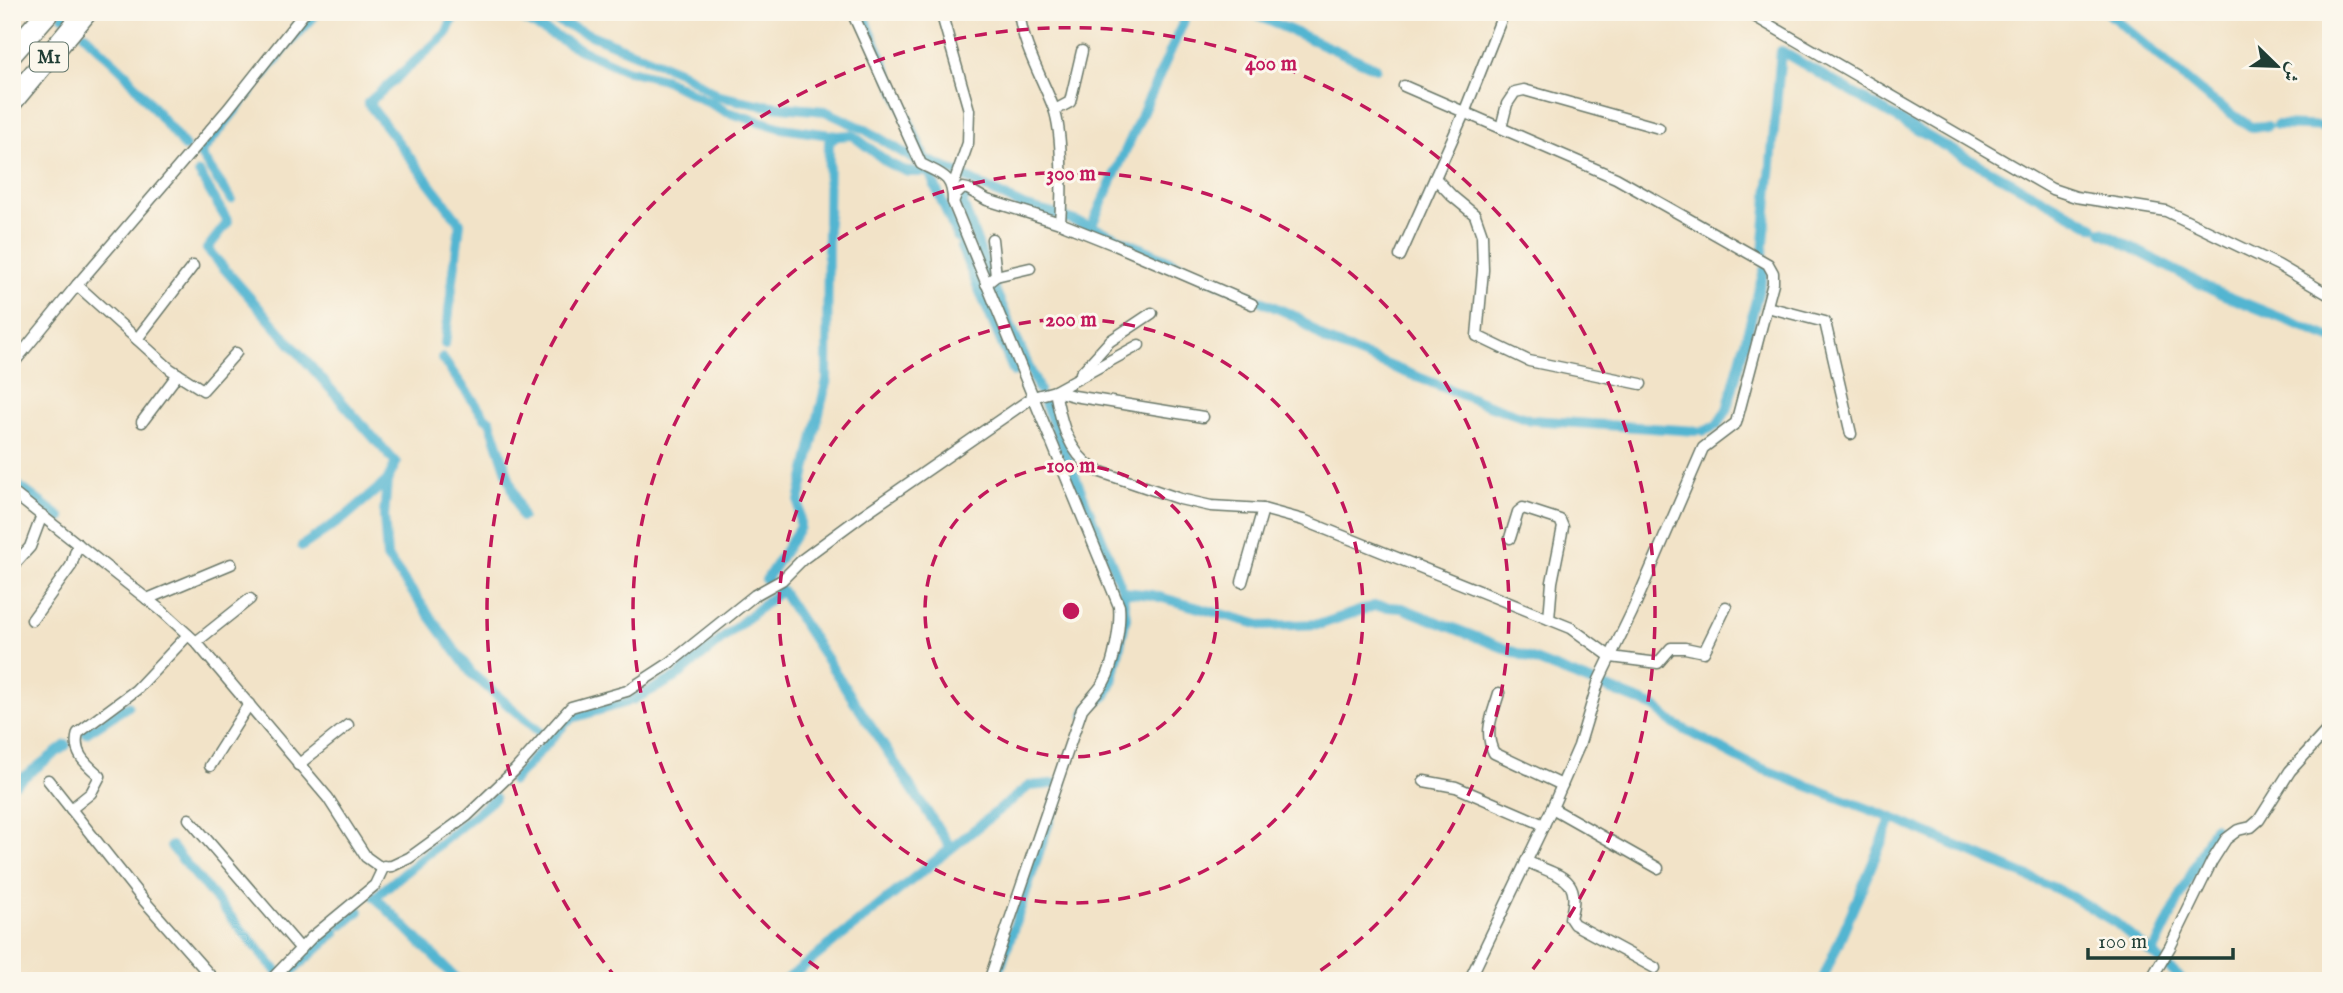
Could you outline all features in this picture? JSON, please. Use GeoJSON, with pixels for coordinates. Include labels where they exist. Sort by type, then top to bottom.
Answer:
{"type":"FeatureCollection","features":[{"type":"Feature","properties":{"kind":"highway","name":"M1"},"geometry":{"type":"LineString","coordinates":[[12,53],[48,12]]}},
{"type":"Feature","properties":{"kind":"highway","name":"M1"},"geometry":{"type":"LineString","coordinates":[[12,102],[86,12]]}},
{"type":"Feature","properties":{"kind":"street"},"geometry":{"type":"LineString","coordinates":[[12,365],[228,109],[305,12]]}},
{"type":"Feature","properties":{"kind":"street"},"geometry":{"type":"LineString","coordinates":[[852,12],[921,164],[946,176],[953,186]]}},
{"type":"Feature","properties":{"kind":"street"},"geometry":{"type":"LineString","coordinates":[[941,12],[969,110],[968,143],[953,186],[953,202],[1114,590],[1121,619],[1109,670],[1104,683],[1082,709],[989,981]]}},
{"type":"Feature","properties":{"kind":"street"},"geometry":{"type":"LineString","coordinates":[[1019,12],[1021,30],[1055,110],[1060,223]]}},
{"type":"Feature","properties":{"kind":"street"},"geometry":{"type":"LineString","coordinates":[[1400,256],[1464,113],[1504,12]]}},
{"type":"Feature","properties":{"kind":"street"},"geometry":{"type":"LineString","coordinates":[[1747,12],[2052,190],[2076,197],[2166,211],[2278,265],[2331,296]]}},
{"type":"Feature","properties":{"kind":"street"},"geometry":{"type":"LineString","coordinates":[[1055,110],[1070,102],[1082,51]]}},
{"type":"Feature","properties":{"kind":"street"},"geometry":{"type":"LineString","coordinates":[[1404,86],[1616,178],[1769,264],[1773,273],[1773,283],[1736,423],[1703,448],[1599,680],[1579,746],[1552,808],[1469,981]]}},
{"type":"Feature","properties":{"kind":"street"},"geometry":{"type":"LineString","coordinates":[[1501,128],[1507,104],[1515,92],[1524,90],[1659,128]]}},
{"type":"Feature","properties":{"kind":"street"},"geometry":{"type":"LineString","coordinates":[[1435,178],[1475,215],[1482,235],[1483,270],[1477,336],[1529,361],[1641,384]]}},
{"type":"Feature","properties":{"kind":"street"},"geometry":{"type":"LineString","coordinates":[[953,202],[962,188],[968,189],[987,200],[1060,223],[1252,304]]}},
{"type":"Feature","properties":{"kind":"street"},"geometry":{"type":"LineString","coordinates":[[992,239],[996,276]]}},
{"type":"Feature","properties":{"kind":"street"},"geometry":{"type":"LineString","coordinates":[[137,340],[193,265]]}},
{"type":"Feature","properties":{"kind":"street"},"geometry":{"type":"LineString","coordinates":[[986,284],[996,276],[1030,268]]}},
{"type":"Feature","properties":{"kind":"street"},"geometry":{"type":"LineString","coordinates":[[77,285],[137,340],[178,374],[203,390],[236,353]]}},
{"type":"Feature","properties":{"kind":"street"},"geometry":{"type":"LineString","coordinates":[[1767,307],[1825,322],[1851,434]]}},
{"type":"Feature","properties":{"kind":"street"},"geometry":{"type":"LineString","coordinates":[[1074,380],[1110,341],[1152,313]]}},
{"type":"Feature","properties":{"kind":"street"},"geometry":{"type":"LineString","coordinates":[[12,492],[192,638],[328,798],[366,857],[380,867],[392,866],[409,859],[467,816],[515,770],[571,707],[626,691],[670,663],[755,595],[782,580],[803,559],[864,514],[1032,397],[1055,391],[1139,345]]}},
{"type":"Feature","properties":{"kind":"street"},"geometry":{"type":"LineString","coordinates":[[142,422],[178,374]]}},
{"type":"Feature","properties":{"kind":"street"},"geometry":{"type":"LineString","coordinates":[[1055,391],[1203,417]]}},
{"type":"Feature","properties":{"kind":"street"},"geometry":{"type":"LineString","coordinates":[[1055,391],[1059,414],[1072,447],[1086,464],[1095,470],[1180,499],[1211,506],[1263,509],[1303,520],[1579,632],[1611,657],[1658,663],[1671,648],[1704,652],[1726,607]]}},
{"type":"Feature","properties":{"kind":"street"},"geometry":{"type":"LineString","coordinates":[[1510,538],[1518,512],[1523,508],[1560,520],[1563,527],[1552,582],[1549,620]]}},
{"type":"Feature","properties":{"kind":"street"},"geometry":{"type":"LineString","coordinates":[[1242,582],[1263,509]]}},
{"type":"Feature","properties":{"kind":"street"},"geometry":{"type":"LineString","coordinates":[[12,567],[30,547],[42,515]]}},
{"type":"Feature","properties":{"kind":"street"},"geometry":{"type":"LineString","coordinates":[[32,620],[71,566],[78,544]]}},
{"type":"Feature","properties":{"kind":"street"},"geometry":{"type":"LineString","coordinates":[[147,599],[231,564]]}},
{"type":"Feature","properties":{"kind":"street"},"geometry":{"type":"LineString","coordinates":[[71,809],[92,793],[100,776],[78,753],[78,733],[136,690],[192,638],[250,598]]}},
{"type":"Feature","properties":{"kind":"street"},"geometry":{"type":"LineString","coordinates":[[1499,693],[1488,732],[1488,742],[1494,752],[1562,785]]}},
{"type":"Feature","properties":{"kind":"street"},"geometry":{"type":"LineString","coordinates":[[210,766],[249,705]]}},
{"type":"Feature","properties":{"kind":"street"},"geometry":{"type":"LineString","coordinates":[[298,765],[348,725]]}},
{"type":"Feature","properties":{"kind":"street"},"geometry":{"type":"LineString","coordinates":[[2150,981],[2170,947],[2212,860],[2226,839],[2259,820],[2290,771],[2331,726]]}},
{"type":"Feature","properties":{"kind":"street"},"geometry":{"type":"LineString","coordinates":[[48,780],[141,896],[215,981]]}},
{"type":"Feature","properties":{"kind":"street"},"geometry":{"type":"LineString","coordinates":[[1424,781],[1456,787],[1544,825]]}},
{"type":"Feature","properties":{"kind":"street"},"geometry":{"type":"LineString","coordinates":[[1552,808],[1658,869]]}},
{"type":"Feature","properties":{"kind":"street"},"geometry":{"type":"LineString","coordinates":[[189,819],[301,949]]}},
{"type":"Feature","properties":{"kind":"street"},"geometry":{"type":"LineString","coordinates":[[1526,861],[1566,880],[1574,888],[1575,901],[1570,918],[1574,924],[1655,968]]}},
{"type":"Feature","properties":{"kind":"street"},"geometry":{"type":"LineString","coordinates":[[270,981],[338,913],[375,885],[384,866]]}},
{"type":"Feature","properties":{"kind":"waterway"},"geometry":{"type":"LineString","coordinates":[[231,199],[200,154],[286,47],[318,12]]}},
{"type":"Feature","properties":{"kind":"waterway"},"geometry":{"type":"LineString","coordinates":[[445,344],[460,223],[368,103],[446,34],[456,12]]}},
{"type":"Feature","properties":{"kind":"waterway"},"geometry":{"type":"LineString","coordinates":[[510,12],[581,50],[626,70],[664,79],[727,112],[782,128],[837,136],[852,135],[890,164],[908,172],[929,172],[958,238]]}},
{"type":"Feature","properties":{"kind":"waterway"},"geometry":{"type":"LineString","coordinates":[[535,12],[681,72],[718,96],[762,105],[825,111],[866,130],[915,160]]}},
{"type":"Feature","properties":{"kind":"waterway"},"geometry":{"type":"LineString","coordinates":[[862,12],[925,159],[955,172]]}},
{"type":"Feature","properties":{"kind":"waterway"},"geometry":{"type":"LineString","coordinates":[[1091,227],[1188,12]]}},
{"type":"Feature","properties":{"kind":"waterway"},"geometry":{"type":"LineString","coordinates":[[1249,12],[1376,68]]}},
{"type":"Feature","properties":{"kind":"waterway"},"geometry":{"type":"LineString","coordinates":[[2107,12],[2206,96],[2251,127],[2267,126]]}},
{"type":"Feature","properties":{"kind":"waterway"},"geometry":{"type":"LineString","coordinates":[[85,35],[126,74],[185,147]]}},
{"type":"Feature","properties":{"kind":"waterway"},"geometry":{"type":"LineString","coordinates":[[1763,254],[1781,51],[1941,144],[2094,227]]}},
{"type":"Feature","properties":{"kind":"waterway"},"geometry":{"type":"LineString","coordinates":[[2277,125],[2331,127]]}},
{"type":"Feature","properties":{"kind":"waterway"},"geometry":{"type":"LineString","coordinates":[[828,223],[829,142],[837,136]]}},
{"type":"Feature","properties":{"kind":"waterway"},"geometry":{"type":"LineString","coordinates":[[199,173],[228,222],[207,249],[396,463],[387,481],[384,516],[387,557],[472,674],[550,741]]}},
{"type":"Feature","properties":{"kind":"waterway"},"geometry":{"type":"LineString","coordinates":[[959,174],[1023,206],[1057,215]]}},
{"type":"Feature","properties":{"kind":"waterway"},"geometry":{"type":"LineString","coordinates":[[969,194],[962,201],[990,277]]}},
{"type":"Feature","properties":{"kind":"waterway"},"geometry":{"type":"LineString","coordinates":[[1064,217],[1102,231],[1297,317],[1327,341],[1531,420],[1696,431]]}},
{"type":"Feature","properties":{"kind":"waterway"},"geometry":{"type":"LineString","coordinates":[[822,401],[827,379],[828,228]]}},
{"type":"Feature","properties":{"kind":"waterway"},"geometry":{"type":"LineString","coordinates":[[2102,232],[2212,290],[2331,338]]}},
{"type":"Feature","properties":{"kind":"waterway"},"geometry":{"type":"LineString","coordinates":[[961,247],[1014,372]]}},
{"type":"Feature","properties":{"kind":"waterway"},"geometry":{"type":"LineString","coordinates":[[1704,431],[1717,425],[1727,410],[1764,270]]}},
{"type":"Feature","properties":{"kind":"waterway"},"geometry":{"type":"LineString","coordinates":[[993,285],[1039,390]]}},
{"type":"Feature","properties":{"kind":"waterway"},"geometry":{"type":"LineString","coordinates":[[442,358],[490,421],[522,517]]}},
{"type":"Feature","properties":{"kind":"waterway"},"geometry":{"type":"LineString","coordinates":[[1043,399],[1093,520]]}},
{"type":"Feature","properties":{"kind":"waterway"},"geometry":{"type":"LineString","coordinates":[[766,580],[800,527],[799,501],[821,405]]}},
{"type":"Feature","properties":{"kind":"waterway"},"geometry":{"type":"LineString","coordinates":[[12,481],[61,518]]}},
{"type":"Feature","properties":{"kind":"waterway"},"geometry":{"type":"LineString","coordinates":[[302,546],[345,517],[387,481]]}},
{"type":"Feature","properties":{"kind":"waterway"},"geometry":{"type":"LineString","coordinates":[[1096,525],[1120,584]]}},
{"type":"Feature","properties":{"kind":"waterway"},"geometry":{"type":"LineString","coordinates":[[1085,716],[1087,710],[1106,695],[1112,683],[1126,617],[1122,589]]}},
{"type":"Feature","properties":{"kind":"waterway"},"geometry":{"type":"LineString","coordinates":[[680,674],[781,590],[951,848]]}},
{"type":"Feature","properties":{"kind":"waterway"},"geometry":{"type":"LineString","coordinates":[[1124,592],[1152,595],[1264,626],[1321,624],[1374,606],[1402,608],[1593,683]]}},
{"type":"Feature","properties":{"kind":"waterway"},"geometry":{"type":"LineString","coordinates":[[632,700],[675,678]]}},
{"type":"Feature","properties":{"kind":"waterway"},"geometry":{"type":"LineString","coordinates":[[1602,686],[1655,707],[1674,724],[1750,764],[1892,818],[2066,893],[2116,923],[2184,981]]}},
{"type":"Feature","properties":{"kind":"waterway"},"geometry":{"type":"LineString","coordinates":[[567,722],[572,718],[627,702]]}},
{"type":"Feature","properties":{"kind":"waterway"},"geometry":{"type":"LineString","coordinates":[[86,733],[128,706]]}},
{"type":"Feature","properties":{"kind":"waterway"},"geometry":{"type":"LineString","coordinates":[[513,781],[563,726]]}},
{"type":"Feature","properties":{"kind":"waterway"},"geometry":{"type":"LineString","coordinates":[[12,786],[66,745]]}},
{"type":"Feature","properties":{"kind":"waterway"},"geometry":{"type":"LineString","coordinates":[[785,981],[1029,786],[1062,783]]}},
{"type":"Feature","properties":{"kind":"waterway"},"geometry":{"type":"LineString","coordinates":[[996,981],[1062,784]]}},
{"type":"Feature","properties":{"kind":"waterway"},"geometry":{"type":"LineString","coordinates":[[459,981],[375,897],[495,798]]}},
{"type":"Feature","properties":{"kind":"waterway"},"geometry":{"type":"LineString","coordinates":[[1822,981],[1892,818]]}},
{"type":"Feature","properties":{"kind":"waterway"},"geometry":{"type":"LineString","coordinates":[[2153,953],[2214,827]]}},
{"type":"Feature","properties":{"kind":"waterway"},"geometry":{"type":"LineString","coordinates":[[171,846],[285,981]]}},
{"type":"Feature","properties":{"kind":"waterway"},"geometry":{"type":"LineString","coordinates":[[343,925],[359,911]]}},
{"type":"Feature","properties":{"kind":"waterway"},"geometry":{"type":"LineString","coordinates":[[293,970],[336,932]]}}]}
